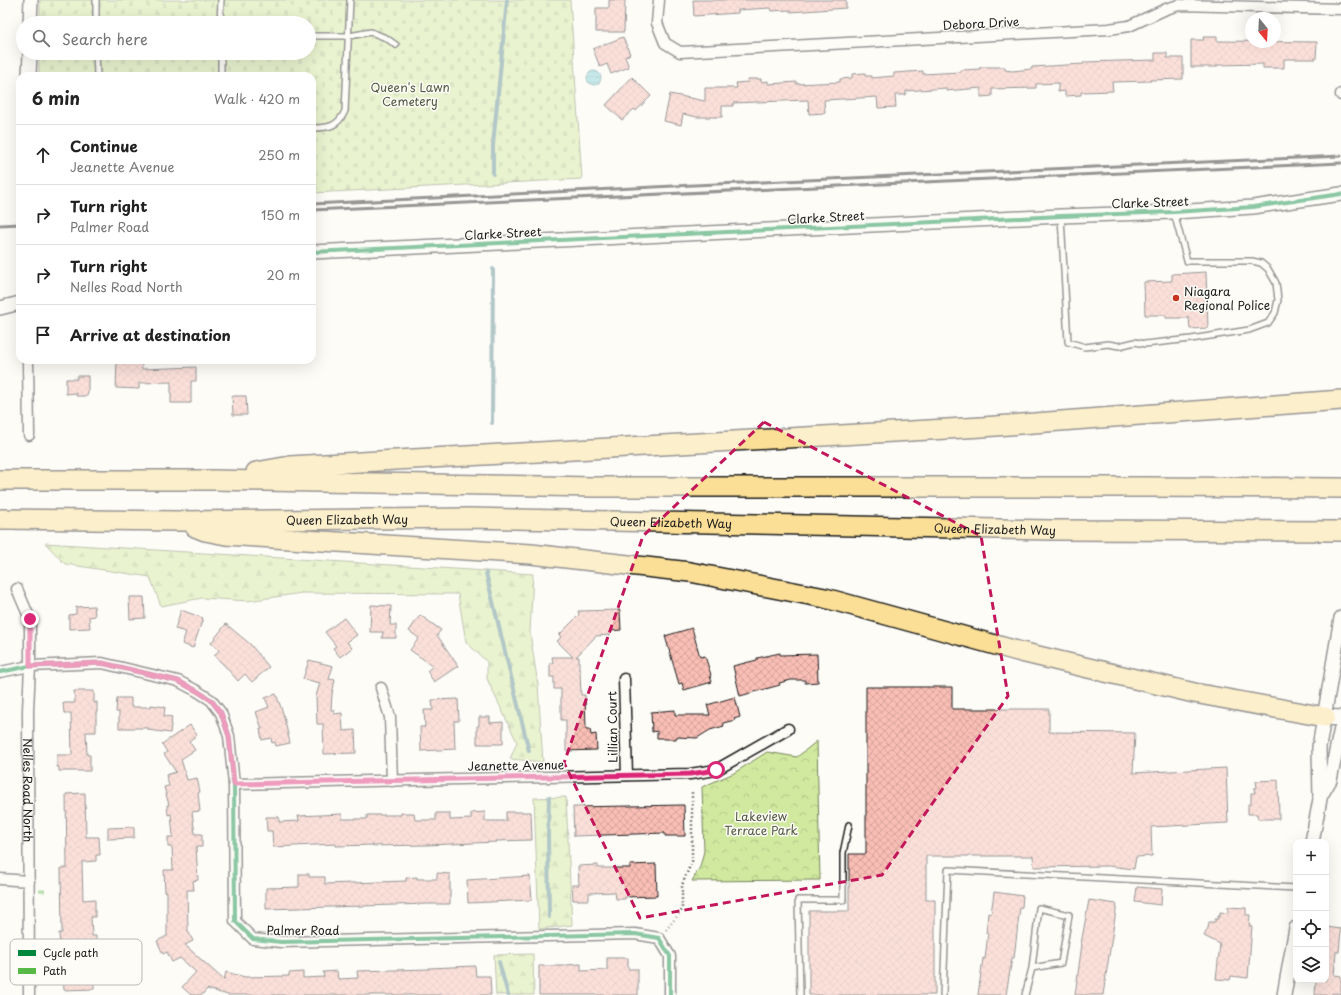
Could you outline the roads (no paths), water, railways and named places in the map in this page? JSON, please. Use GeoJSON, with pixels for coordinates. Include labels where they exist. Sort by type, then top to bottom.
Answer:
{"type":"FeatureCollection","features":[{"type":"Feature","properties":{"kind":"highway"},"geometry":{"type":"LineString","coordinates":[[213,480],[290,466],[982,427],[1341,400]]}},
{"type":"Feature","properties":{"kind":"highway"},"geometry":{"type":"LineString","coordinates":[[0,480],[213,480],[593,487],[1341,488]]}},
{"type":"Feature","properties":{"kind":"highway","name":"Queen Elizabeth Way"},"geometry":{"type":"LineString","coordinates":[[0,520],[179,521],[469,518],[1051,530],[1341,531]]}},
{"type":"Feature","properties":{"kind":"highway"},"geometry":{"type":"LineString","coordinates":[[179,521],[205,530],[226,535],[531,554],[690,572],[825,598],[1021,652],[1194,693],[1333,718]]}},
{"type":"Feature","properties":{"kind":"street"},"geometry":{"type":"LineString","coordinates":[[30,0],[30,16]]}},
{"type":"Feature","properties":{"kind":"street","name":"Debora Drive"},"geometry":{"type":"LineString","coordinates":[[659,0],[657,23],[664,43],[680,52],[1108,29],[1129,26],[1165,4],[1341,9]]}},
{"type":"Feature","properties":{"kind":"street"},"geometry":{"type":"LineString","coordinates":[[29,72],[30,60]]}},
{"type":"Feature","properties":{"kind":"street","name":"Clarke Street"},"geometry":{"type":"LineString","coordinates":[[316,252],[1061,216],[1174,212],[1253,207],[1341,194]]}},
{"type":"Feature","properties":{"kind":"street"},"geometry":{"type":"LineString","coordinates":[[0,308],[16,304]]}},
{"type":"Feature","properties":{"kind":"street"},"geometry":{"type":"LineString","coordinates":[[28,364],[29,436]]}},
{"type":"Feature","properties":{"kind":"street","name":"Nelles Road North"},"geometry":{"type":"LineString","coordinates":[[17,589],[30,619],[28,710],[29,939]]}},
{"type":"Feature","properties":{"kind":"street"},"geometry":{"type":"LineString","coordinates":[[1313,839],[1320,799],[1319,747],[1333,718],[1341,618]]}},
{"type":"Feature","properties":{"kind":"street","name":"Palmer Road"},"geometry":{"type":"LineString","coordinates":[[0,672],[30,666],[102,663],[178,681],[211,700],[221,713],[229,736],[234,784],[235,921],[253,939],[282,942],[635,934],[659,938],[670,956],[670,995]]}},
{"type":"Feature","properties":{"kind":"street","name":"Lillian Court"},"geometry":{"type":"LineString","coordinates":[[624,679],[627,775]]}},
{"type":"Feature","properties":{"kind":"street"},"geometry":{"type":"LineString","coordinates":[[381,688],[390,717],[392,781]]}},
{"type":"Feature","properties":{"kind":"street"},"geometry":{"type":"LineString","coordinates":[[1320,799],[1330,780],[1341,728]]}},
{"type":"Feature","properties":{"kind":"street","name":"Jeanette Avenue"},"geometry":{"type":"LineString","coordinates":[[234,784],[690,774],[716,770],[788,729]]}},
{"type":"Feature","properties":{"kind":"street"},"geometry":{"type":"LineString","coordinates":[[0,879],[29,881]]}},
{"type":"Feature","properties":{"kind":"street"},"geometry":{"type":"LineString","coordinates":[[1284,995],[1293,945]]}},
{"type":"Feature","properties":{"kind":"lane"},"geometry":{"type":"LineString","coordinates":[[96,0],[96,16]]}},
{"type":"Feature","properties":{"kind":"lane"},"geometry":{"type":"LineString","coordinates":[[220,16],[221,0]]}},
{"type":"Feature","properties":{"kind":"lane"},"geometry":{"type":"LineString","coordinates":[[316,128],[333,126],[341,120],[345,111],[350,0]]}},
{"type":"Feature","properties":{"kind":"lane"},"geometry":{"type":"LineString","coordinates":[[316,36],[349,36],[372,32],[386,38],[396,45]]}},
{"type":"Feature","properties":{"kind":"lane"},"geometry":{"type":"LineString","coordinates":[[96,60],[97,72]]}},
{"type":"Feature","properties":{"kind":"lane"},"geometry":{"type":"LineString","coordinates":[[221,60],[221,72]]}},
{"type":"Feature","properties":{"kind":"lane"},"geometry":{"type":"LineString","coordinates":[[1061,216],[1068,342],[1084,347],[1108,344],[1119,346],[1136,342],[1145,344],[1249,330],[1268,323],[1275,313],[1278,300],[1276,283],[1268,269],[1262,263],[1252,261],[1186,260],[1174,212]]}},
{"type":"Feature","properties":{"kind":"lane"},"geometry":{"type":"LineString","coordinates":[[800,995],[798,900],[843,900],[843,853],[849,825]]}},
{"type":"Feature","properties":{"kind":"lane"},"geometry":{"type":"LineString","coordinates":[[943,995],[948,870],[1293,888]]}},
{"type":"Feature","properties":{"kind":"lane"},"geometry":{"type":"LineString","coordinates":[[1025,995],[1032,968],[1039,908],[1069,915],[1061,964],[1032,968]]}},
{"type":"Feature","properties":{"kind":"water"},"geometry":{"type":"Polygon","coordinates":[[[594,71],[599,73],[601,78],[599,83],[594,85],[589,83],[587,78],[589,73],[594,71]]]}},
{"type":"Feature","properties":{"kind":"waterway"},"geometry":{"type":"LineString","coordinates":[[493,174],[493,145],[507,0]]}},
{"type":"Feature","properties":{"kind":"waterway"},"geometry":{"type":"LineString","coordinates":[[492,423],[493,269]]}},
{"type":"Feature","properties":{"kind":"waterway"},"geometry":{"type":"LineString","coordinates":[[486,573],[529,751]]}},
{"type":"Feature","properties":{"kind":"waterway"},"geometry":{"type":"LineString","coordinates":[[549,797],[549,917]]}},
{"type":"Feature","properties":{"kind":"waterway"},"geometry":{"type":"LineString","coordinates":[[499,962],[508,995]]}},
{"type":"Feature","properties":{"kind":"railway"},"geometry":{"type":"LineString","coordinates":[[316,204],[1341,156]]}},
{"type":"Feature","properties":{"kind":"railway"},"geometry":{"type":"LineString","coordinates":[[316,210],[1341,163]]}},
{"type":"Feature","properties":{"kind":"railway"},"geometry":{"type":"LineString","coordinates":[[0,225],[16,224]]}},
{"type":"Feature","properties":{"kind":"place","name":"Niagara Regional Police"},"geometry":{"type":"Point","coordinates":[1176,298]}},
{"type":"Feature","properties":{"kind":"park label","name":"Queen's Lawn Cemetery"},"geometry":{"type":"Point","coordinates":[410,94]}},
{"type":"Feature","properties":{"kind":"park label","name":"Lakeview Terrace Park"},"geometry":{"type":"Point","coordinates":[761,823]}}]}
